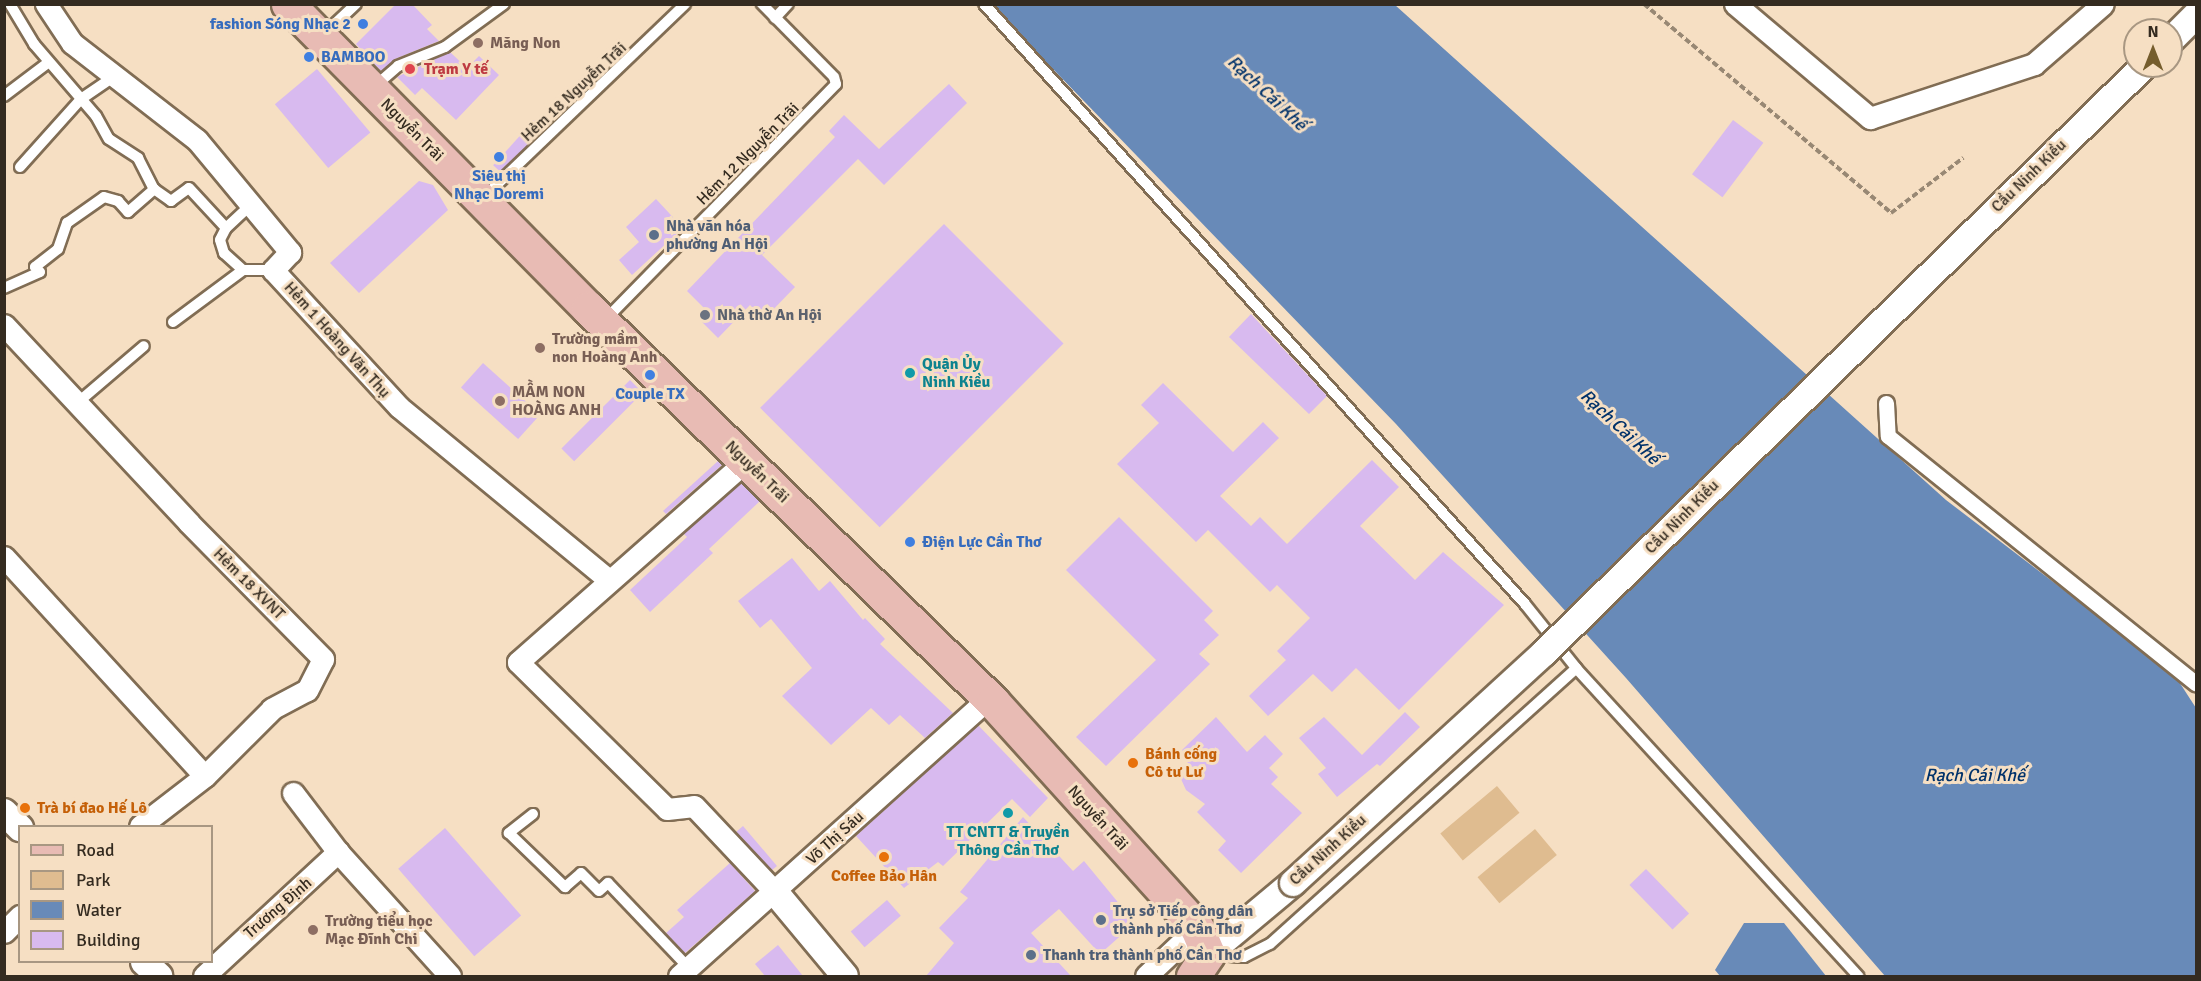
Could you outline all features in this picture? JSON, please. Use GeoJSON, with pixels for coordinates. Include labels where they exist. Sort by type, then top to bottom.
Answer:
{"type":"FeatureCollection","features":[{"type":"Feature","properties":{"kind":"main road","name":"Nguyễn Trãi"},"geometry":{"type":"LineString","coordinates":[[288,4],[603,323],[989,698],[1199,953]]}},
{"type":"Feature","properties":{"kind":"street","name":"Hẻm 1 Hoàng Văn Thụ"},"geometry":{"type":"LineString","coordinates":[[46,4],[72,43],[116,75],[137,96],[197,140],[290,252],[273,270],[399,407],[609,580]]}},
{"type":"Feature","properties":{"kind":"street"},"geometry":{"type":"LineString","coordinates":[[1735,4],[1870,118],[2034,64],[2103,4]]}},
{"type":"Feature","properties":{"kind":"street"},"geometry":{"type":"LineString","coordinates":[[2183,28],[2196,15]]}},
{"type":"Feature","properties":{"kind":"street","name":"Cầu Ninh Kiều"},"geometry":{"type":"LineString","coordinates":[[1199,953],[1293,883],[1544,653],[2132,78]]}},
{"type":"Feature","properties":{"kind":"street","name":"Hẻm 18 XVNT"},"geometry":{"type":"LineString","coordinates":[[4,325],[76,404],[323,659],[307,690],[272,709],[205,776],[141,825]]}},
{"type":"Feature","properties":{"kind":"street"},"geometry":{"type":"LineString","coordinates":[[1886,403],[1888,436],[2196,684]]}},
{"type":"Feature","properties":{"kind":"street"},"geometry":{"type":"LineString","coordinates":[[746,460],[518,662],[667,809],[694,806],[775,892],[845,976]]}},
{"type":"Feature","properties":{"kind":"street"},"geometry":{"type":"LineString","coordinates":[[4,557],[205,776]]}},
{"type":"Feature","properties":{"kind":"street","name":"Võ Thị Sáu"},"geometry":{"type":"LineString","coordinates":[[684,972],[989,698]]}},
{"type":"Feature","properties":{"kind":"street"},"geometry":{"type":"LineString","coordinates":[[293,793],[332,845],[450,976]]}},
{"type":"Feature","properties":{"kind":"street"},"geometry":{"type":"LineString","coordinates":[[4,812],[18,826]]}},
{"type":"Feature","properties":{"kind":"street","name":"Trương Định"},"geometry":{"type":"LineString","coordinates":[[204,976],[332,845]]}},
{"type":"Feature","properties":{"kind":"street"},"geometry":{"type":"LineString","coordinates":[[4,932],[18,918]]}},
{"type":"Feature","properties":{"kind":"street"},"geometry":{"type":"LineString","coordinates":[[1146,976],[1199,953]]}},
{"type":"Feature","properties":{"kind":"street"},"geometry":{"type":"LineString","coordinates":[[145,963],[159,976]]}},
{"type":"Feature","properties":{"kind":"lane"},"geometry":{"type":"LineString","coordinates":[[10,4],[17,20],[81,99],[109,139],[138,158],[154,189],[171,201],[189,188],[226,228]]}},
{"type":"Feature","properties":{"kind":"lane"},"geometry":{"type":"LineString","coordinates":[[321,38],[356,4]]}},
{"type":"Feature","properties":{"kind":"lane"},"geometry":{"type":"LineString","coordinates":[[372,89],[398,66],[445,47],[504,4]]}},
{"type":"Feature","properties":{"kind":"lane","name":"Hẻm 18 Nguyễn Trãi"},"geometry":{"type":"LineString","coordinates":[[481,200],[685,4]]}},
{"type":"Feature","properties":{"kind":"lane","name":"Hẻm 12 Nguyễn Trãi"},"geometry":{"type":"LineString","coordinates":[[603,323],[836,84],[834,77],[762,4]]}},
{"type":"Feature","properties":{"kind":"lane"},"geometry":{"type":"LineString","coordinates":[[775,18],[788,4]]}},
{"type":"Feature","properties":{"kind":"lane"},"geometry":{"type":"LineString","coordinates":[[984,4],[1509,586],[1576,668],[1858,976]]}},
{"type":"Feature","properties":{"kind":"lane"},"geometry":{"type":"LineString","coordinates":[[4,96],[49,62]]}},
{"type":"Feature","properties":{"kind":"lane"},"geometry":{"type":"LineString","coordinates":[[20,167],[81,99],[116,75]]}},
{"type":"Feature","properties":{"kind":"lane"},"geometry":{"type":"LineString","coordinates":[[4,288],[40,272],[35,267],[58,249],[67,223],[104,197],[118,201],[128,212],[154,189]]}},
{"type":"Feature","properties":{"kind":"lane"},"geometry":{"type":"LineString","coordinates":[[243,270],[224,253],[220,240],[226,228],[252,204]]}},
{"type":"Feature","properties":{"kind":"lane"},"geometry":{"type":"LineString","coordinates":[[173,322],[243,270],[273,270]]}},
{"type":"Feature","properties":{"kind":"lane"},"geometry":{"type":"LineString","coordinates":[[76,404],[144,346]]}},
{"type":"Feature","properties":{"kind":"lane"},"geometry":{"type":"LineString","coordinates":[[1199,953],[1244,957],[1270,944],[1576,668]]}},
{"type":"Feature","properties":{"kind":"lane"},"geometry":{"type":"LineString","coordinates":[[533,814],[509,833],[564,887],[581,873],[599,891],[608,883],[684,972]]}},
{"type":"Feature","properties":{"kind":"path"},"geometry":{"type":"LineString","coordinates":[[1644,4],[1891,213],[1964,158]]}},
{"type":"Feature","properties":{"kind":"green space"},"geometry":{"type":"Polygon","coordinates":[[[1497,786],[1519,813],[1463,860],[1440,834],[1497,786]]]}},
{"type":"Feature","properties":{"kind":"green space"},"geometry":{"type":"Polygon","coordinates":[[[1535,829],[1557,855],[1499,903],[1478,877],[1535,829]]]}},
{"type":"Feature","properties":{"kind":"water","name":"Rạch Cái Khế"},"geometry":{"type":"Polygon","coordinates":[[[991,5],[1395,5],[1946,500],[2174,674],[2196,708],[2196,976],[1885,976],[1626,678],[1396,424],[991,5]]]}},
{"type":"Feature","properties":{"kind":"water"},"geometry":{"type":"Polygon","coordinates":[[[1744,923],[1784,923],[1826,976],[1720,976],[1715,970],[1744,923]]]}},
{"type":"Feature","properties":{"kind":"building"},"geometry":{"type":"Polygon","coordinates":[[[396,4],[412,4],[432,25],[427,29],[439,41],[395,59],[381,71],[356,44],[396,4]]]}},
{"type":"Feature","properties":{"kind":"building"},"geometry":{"type":"Polygon","coordinates":[[[450,52],[467,68],[479,56],[499,75],[456,120],[422,88],[415,95],[397,77],[450,52]]]}},
{"type":"Feature","properties":{"kind":"building"},"geometry":{"type":"Polygon","coordinates":[[[317,69],[370,133],[328,168],[275,104],[317,69]]]}},
{"type":"Feature","properties":{"kind":"building"},"geometry":{"type":"Polygon","coordinates":[[[949,84],[967,103],[884,185],[858,159],[762,255],[795,287],[764,319],[750,305],[718,338],[699,319],[707,311],[687,291],[835,137],[829,131],[844,115],[879,149],[949,84]]]}},
{"type":"Feature","properties":{"kind":"building"},"geometry":{"type":"Polygon","coordinates":[[[534,120],[544,129],[503,174],[493,165],[534,120]]]}},
{"type":"Feature","properties":{"kind":"building"},"geometry":{"type":"Polygon","coordinates":[[[1733,120],[1763,143],[1722,197],[1692,174],[1733,120]]]}},
{"type":"Feature","properties":{"kind":"building"},"geometry":{"type":"Polygon","coordinates":[[[419,181],[433,185],[448,210],[359,293],[330,263],[419,181]]]}},
{"type":"Feature","properties":{"kind":"building","name":"Nhà văn hóa phường An Hội"},"geometry":{"type":"Polygon","coordinates":[[[656,199],[683,228],[632,275],[619,260],[639,242],[626,227],[656,199]]]}},
{"type":"Feature","properties":{"kind":"building","name":"Quận Ủy Ninh Kiều"},"geometry":{"type":"Polygon","coordinates":[[[944,224],[1064,344],[880,527],[760,408],[944,224]]]}},
{"type":"Feature","properties":{"kind":"building"},"geometry":{"type":"Polygon","coordinates":[[[1251,314],[1327,396],[1309,414],[1229,337],[1251,314]]]}},
{"type":"Feature","properties":{"kind":"building","name":"MẦM NON HOÀNG ANH"},"geometry":{"type":"Polygon","coordinates":[[[483,363],[540,415],[518,439],[461,388],[483,363]]]}},
{"type":"Feature","properties":{"kind":"building"},"geometry":{"type":"Polygon","coordinates":[[[630,380],[643,393],[574,461],[561,449],[630,380]]]}},
{"type":"Feature","properties":{"kind":"building"},"geometry":{"type":"Polygon","coordinates":[[[1163,383],[1233,452],[1263,422],[1279,438],[1220,496],[1251,526],[1260,517],[1287,544],[1372,460],[1399,487],[1360,526],[1415,580],[1443,552],[1504,605],[1399,710],[1356,668],[1332,692],[1313,674],[1268,716],[1249,696],[1286,660],[1277,651],[1310,618],[1277,585],[1270,592],[1208,530],[1196,542],[1117,464],[1159,423],[1141,405],[1163,383]]]}},
{"type":"Feature","properties":{"kind":"building"},"geometry":{"type":"Polygon","coordinates":[[[718,461],[722,465],[666,514],[663,511],[718,461]]]}},
{"type":"Feature","properties":{"kind":"building"},"geometry":{"type":"Polygon","coordinates":[[[741,483],[760,501],[709,549],[713,553],[650,612],[630,590],[687,537],[683,533],[741,483]]]}},
{"type":"Feature","properties":{"kind":"building"},"geometry":{"type":"Polygon","coordinates":[[[1119,517],[1213,611],[1204,620],[1219,635],[1199,654],[1210,664],[1106,766],[1076,737],[1156,660],[1066,570],[1119,517]]]}},
{"type":"Feature","properties":{"kind":"building"},"geometry":{"type":"Polygon","coordinates":[[[792,558],[819,591],[830,581],[863,620],[865,618],[885,639],[880,644],[953,713],[925,738],[900,715],[889,725],[871,708],[831,745],[782,696],[812,668],[771,619],[760,628],[738,601],[792,558]]]}},
{"type":"Feature","properties":{"kind":"building"},"geometry":{"type":"Polygon","coordinates":[[[1405,712],[1420,727],[1380,766],[1377,764],[1337,797],[1318,774],[1326,768],[1299,738],[1324,717],[1362,755],[1405,712]]]}},
{"type":"Feature","properties":{"kind":"building"},"geometry":{"type":"Polygon","coordinates":[[[1216,717],[1247,752],[1265,735],[1283,754],[1269,768],[1278,777],[1271,784],[1302,813],[1241,873],[1218,850],[1226,841],[1197,812],[1205,804],[1186,790],[1181,779],[1189,759],[1182,750],[1216,717]]]}},
{"type":"Feature","properties":{"kind":"building"},"geometry":{"type":"Polygon","coordinates":[[[978,725],[1048,798],[1030,817],[1012,799],[943,866],[938,862],[904,888],[856,836],[978,725]]]}},
{"type":"Feature","properties":{"kind":"building"},"geometry":{"type":"Polygon","coordinates":[[[1023,817],[1073,871],[1084,861],[1135,923],[1100,954],[1059,909],[1031,933],[1071,976],[926,976],[954,943],[939,928],[968,898],[960,892],[1023,817]]]}},
{"type":"Feature","properties":{"kind":"building"},"geometry":{"type":"Polygon","coordinates":[[[743,826],[777,866],[772,870],[736,832],[743,826]]]}},
{"type":"Feature","properties":{"kind":"building"},"geometry":{"type":"Polygon","coordinates":[[[445,828],[521,916],[474,956],[398,869],[445,828]]]}},
{"type":"Feature","properties":{"kind":"building"},"geometry":{"type":"Polygon","coordinates":[[[730,863],[755,891],[685,953],[666,933],[684,917],[677,910],[730,863]]]}},
{"type":"Feature","properties":{"kind":"building"},"geometry":{"type":"Polygon","coordinates":[[[1646,869],[1689,914],[1673,930],[1629,885],[1646,869]]]}},
{"type":"Feature","properties":{"kind":"building"},"geometry":{"type":"Polygon","coordinates":[[[887,900],[901,916],[865,947],[851,931],[887,900]]]}},
{"type":"Feature","properties":{"kind":"building"},"geometry":{"type":"Polygon","coordinates":[[[778,945],[803,976],[765,976],[755,964],[778,945]]]}},
{"type":"Feature","properties":{"kind":"place","name":"fashion Sóng Nhạc 2"},"geometry":{"type":"Point","coordinates":[363,24]}},
{"type":"Feature","properties":{"kind":"place","name":"Măng Non"},"geometry":{"type":"Point","coordinates":[478,43]}},
{"type":"Feature","properties":{"kind":"place","name":"BAMBOO"},"geometry":{"type":"Point","coordinates":[309,57]}},
{"type":"Feature","properties":{"kind":"place","name":"Trạm Y tế"},"geometry":{"type":"Point","coordinates":[410,69]}},
{"type":"Feature","properties":{"kind":"place","name":"Siêu thị Nhạc Doremi"},"geometry":{"type":"Point","coordinates":[499,157]}},
{"type":"Feature","properties":{"kind":"place","name":"Nhà văn hóa phường An Hội"},"geometry":{"type":"Point","coordinates":[654,235]}},
{"type":"Feature","properties":{"kind":"place","name":"Nhà thờ An Hội"},"geometry":{"type":"Point","coordinates":[705,315]}},
{"type":"Feature","properties":{"kind":"place","name":"Trường mầm non Hoàng Anh"},"geometry":{"type":"Point","coordinates":[540,348]}},
{"type":"Feature","properties":{"kind":"place","name":"Quận Ủy Ninh Kiều"},"geometry":{"type":"Point","coordinates":[910,373]}},
{"type":"Feature","properties":{"kind":"place","name":"Couple TX"},"geometry":{"type":"Point","coordinates":[650,375]}},
{"type":"Feature","properties":{"kind":"place","name":"MẦM NON HOÀNG ANH"},"geometry":{"type":"Point","coordinates":[500,401]}},
{"type":"Feature","properties":{"kind":"place","name":"Điện Lực Cần Thơ"},"geometry":{"type":"Point","coordinates":[910,542]}},
{"type":"Feature","properties":{"kind":"place","name":"Bánh cống Cô tư Lư"},"geometry":{"type":"Point","coordinates":[1133,763]}},
{"type":"Feature","properties":{"kind":"place","name":"Trà bí đao Hế Lô"},"geometry":{"type":"Point","coordinates":[25,808]}},
{"type":"Feature","properties":{"kind":"place","name":"TT CNTT & Truyền Thông Cần Thơ"},"geometry":{"type":"Point","coordinates":[1008,813]}},
{"type":"Feature","properties":{"kind":"place","name":"Coffee Bảo Hân"},"geometry":{"type":"Point","coordinates":[884,857]}},
{"type":"Feature","properties":{"kind":"place","name":"Trụ sở Tiếp công dân thành phố Cần Thơ"},"geometry":{"type":"Point","coordinates":[1101,920]}},
{"type":"Feature","properties":{"kind":"place","name":"Trường tiểu học Mạc Đĩnh Chi"},"geometry":{"type":"Point","coordinates":[313,930]}},
{"type":"Feature","properties":{"kind":"place","name":"Thanh tra thành phố Cần Thơ"},"geometry":{"type":"Point","coordinates":[1031,955]}}]}
